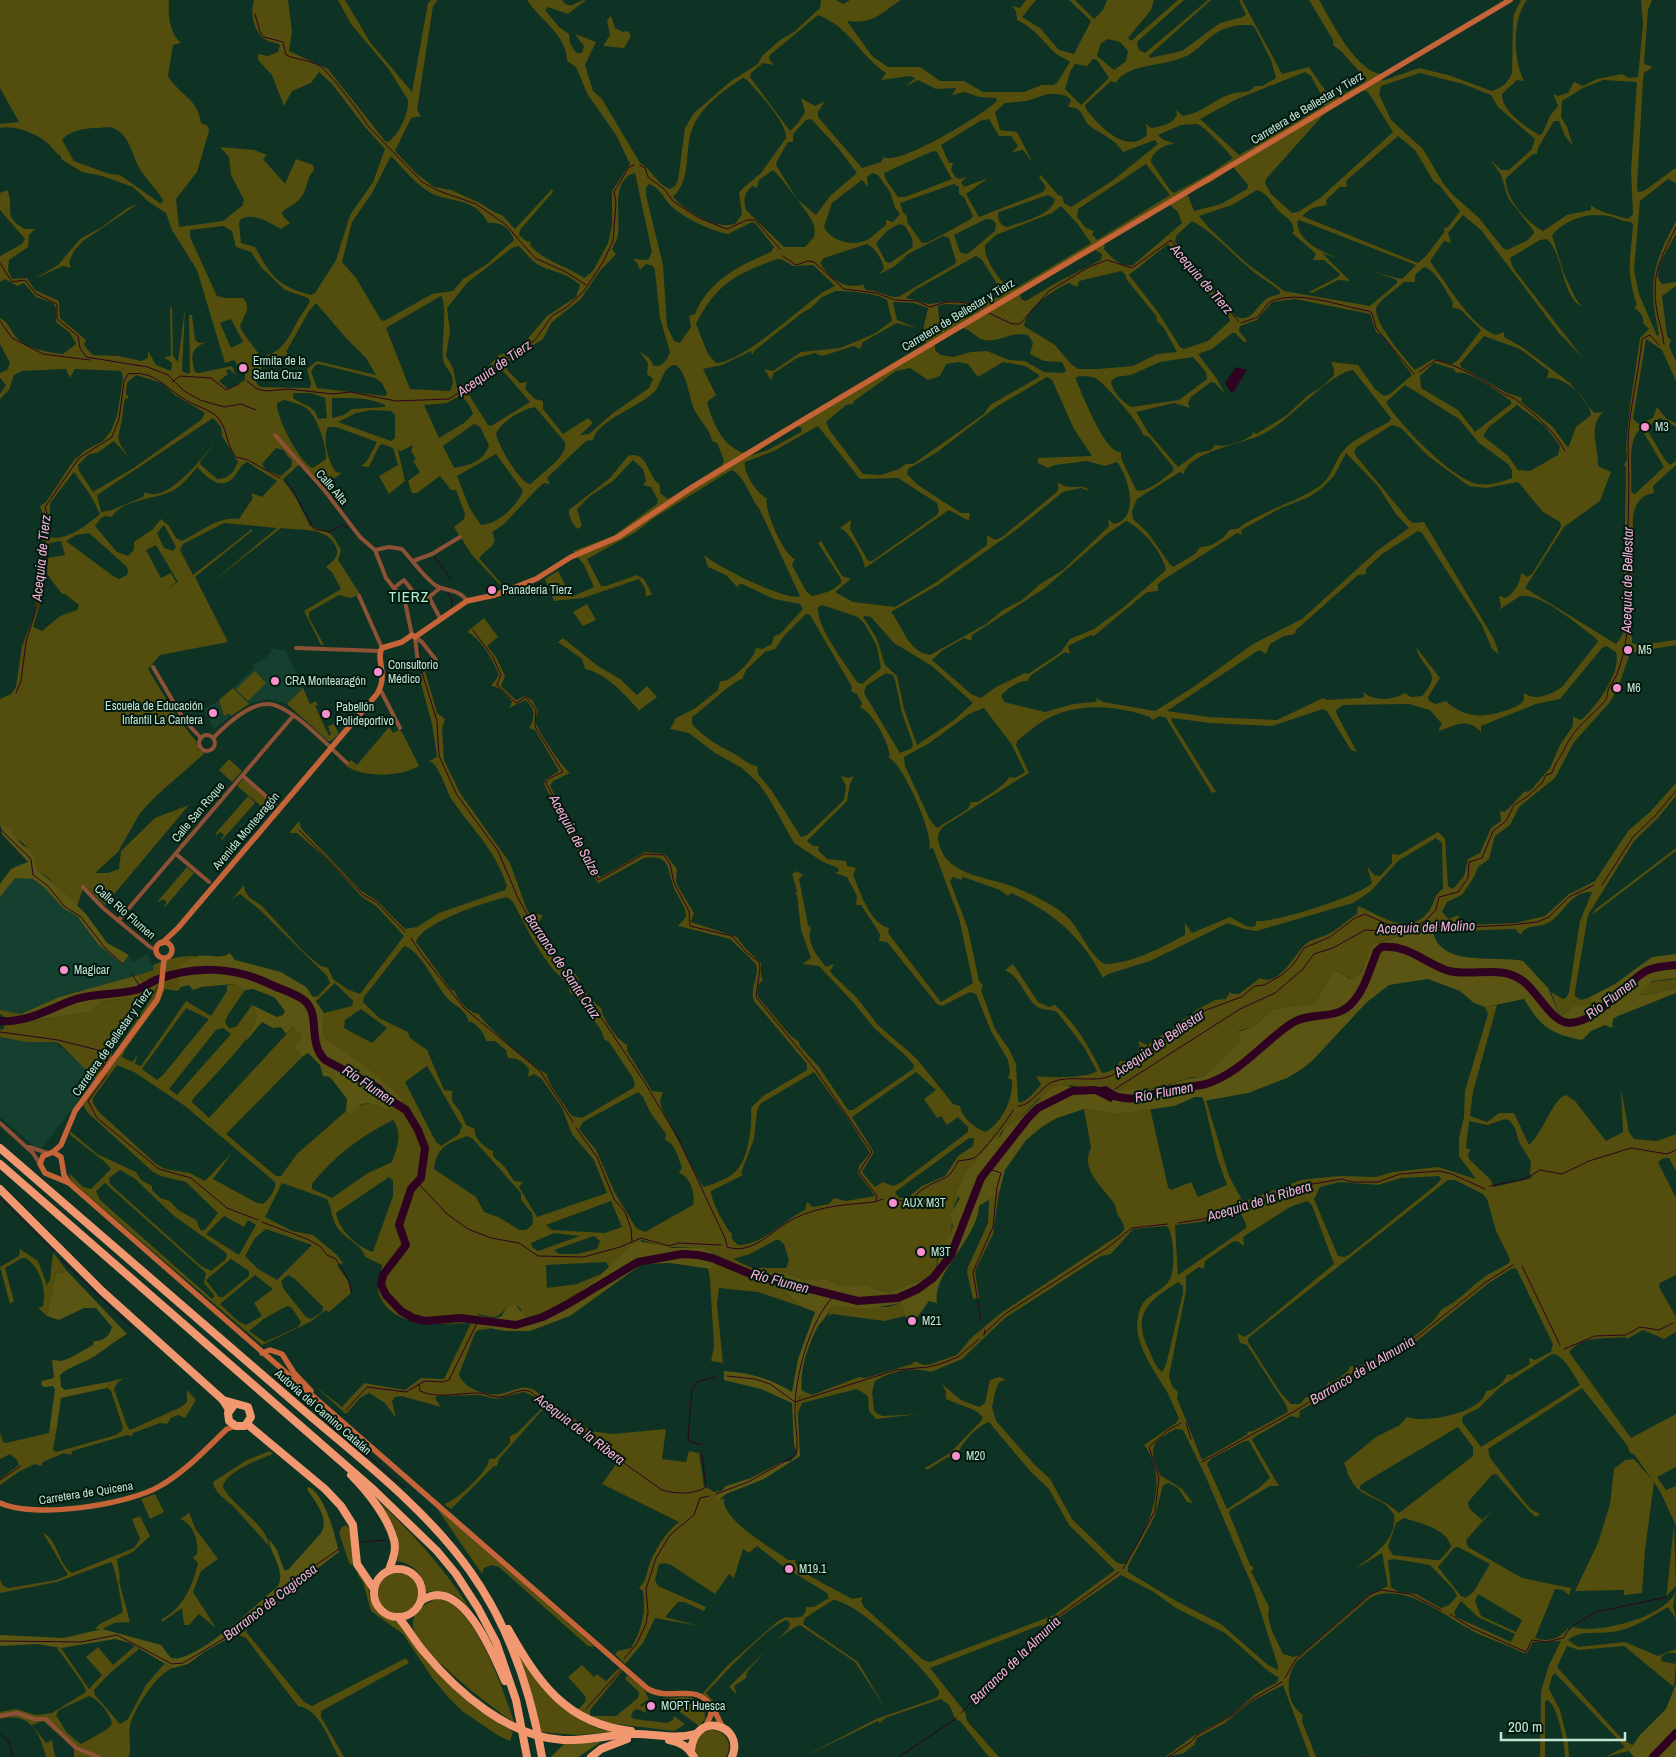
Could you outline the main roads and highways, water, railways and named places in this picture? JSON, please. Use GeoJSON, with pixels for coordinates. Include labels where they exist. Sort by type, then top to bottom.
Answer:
{"type":"FeatureCollection","features":[{"type":"Feature","properties":{"kind":"highway","name":"Autovía del Camino Catalán"},"geometry":{"type":"LineString","coordinates":[[0,1148],[415,1508],[470,1571],[491,1605],[518,1663],[532,1706],[542,1757]]}},
{"type":"Feature","properties":{"kind":"highway","name":"Autovía del Camino Catalán"},"geometry":{"type":"LineString","coordinates":[[0,1164],[262,1391],[410,1524],[456,1574],[478,1608],[496,1642],[516,1700],[527,1757]]}},
{"type":"Feature","properties":{"kind":"highway"},"geometry":{"type":"LineString","coordinates":[[0,1189],[102,1291],[232,1407]]}},
{"type":"Feature","properties":{"kind":"highway"},"geometry":{"type":"LineString","coordinates":[[262,1391],[354,1478],[373,1502],[394,1540],[395,1550],[389,1570],[382,1576],[374,1589]]}},
{"type":"Feature","properties":{"kind":"highway"},"geometry":{"type":"LineString","coordinates":[[232,1407],[242,1404],[248,1407],[251,1414],[249,1422]]}},
{"type":"Feature","properties":{"kind":"highway"},"geometry":{"type":"LineString","coordinates":[[232,1407],[231,1425],[249,1422]]}},
{"type":"Feature","properties":{"kind":"highway"},"geometry":{"type":"LineString","coordinates":[[249,1422],[325,1489],[341,1506],[353,1525],[355,1559],[374,1589],[376,1602],[380,1608],[391,1616],[398,1617],[409,1614],[421,1601],[430,1596],[443,1594],[464,1608],[500,1669],[524,1735]]}},
{"type":"Feature","properties":{"kind":"highway"},"geometry":{"type":"LineString","coordinates":[[389,1570],[403,1569],[414,1575],[422,1587],[421,1601]]}},
{"type":"Feature","properties":{"kind":"highway"},"geometry":{"type":"LineString","coordinates":[[363,1570],[382,1576]]}},
{"type":"Feature","properties":{"kind":"highway"},"geometry":{"type":"LineString","coordinates":[[470,1571],[529,1664],[544,1684],[567,1707],[595,1724],[615,1730],[681,1740],[705,1727],[717,1726],[723,1728],[732,1736],[734,1742],[732,1757]]}},
{"type":"Feature","properties":{"kind":"highway"},"geometry":{"type":"LineString","coordinates":[[407,1627],[409,1614]]}},
{"type":"Feature","properties":{"kind":"highway"},"geometry":{"type":"LineString","coordinates":[[398,1617],[436,1666],[474,1700],[501,1719],[518,1728],[547,1738],[577,1740],[630,1734],[654,1736]]}},
{"type":"Feature","properties":{"kind":"highway"},"geometry":{"type":"LineString","coordinates":[[692,1754],[695,1734]]}},
{"type":"Feature","properties":{"kind":"highway"},"geometry":{"type":"LineString","coordinates":[[591,1757],[619,1740],[654,1736]]}},
{"type":"Feature","properties":{"kind":"highway"},"geometry":{"type":"LineString","coordinates":[[681,1740],[692,1754]]}},
{"type":"Feature","properties":{"kind":"waterway"},"geometry":{"type":"LineString","coordinates":[[255,14],[260,32],[264,37],[283,42],[286,55],[320,66],[345,94],[367,125],[422,182],[439,191],[476,204],[505,224],[535,258],[566,272],[586,285]]}},
{"type":"Feature","properties":{"kind":"waterway","name":"Acequia de Tierz"},"geometry":{"type":"LineString","coordinates":[[247,381],[257,389],[266,391],[288,389],[333,394],[350,392],[396,401],[449,399],[484,377],[502,362],[535,340],[552,316],[567,307],[584,291],[603,262],[613,241],[616,202],[614,192],[629,167],[634,165]]}},
{"type":"Feature","properties":{"kind":"waterway","name":"Acequia de Tierz"},"geometry":{"type":"LineString","coordinates":[[640,165],[645,168],[648,177],[664,189],[674,202],[699,218],[727,229],[747,220],[755,220],[780,249]]}},
{"type":"Feature","properties":{"kind":"waterway","name":"Acequia de Bellestar"},"geometry":{"type":"LineString","coordinates":[[1664,344],[1657,310],[1655,282],[1662,255],[1676,227]]}},
{"type":"Feature","properties":{"kind":"waterway","name":"Acequia de Tierz"},"geometry":{"type":"LineString","coordinates":[[989,313],[1012,324],[1020,324],[1049,291],[1089,267],[1107,260],[1132,268],[1171,240],[1238,321]]}},
{"type":"Feature","properties":{"kind":"waterway","name":"Acequia de Tierz"},"geometry":{"type":"LineString","coordinates":[[783,256],[796,265],[808,261],[814,262],[844,289],[876,293],[895,300],[917,301],[930,307],[946,302],[957,302],[974,304],[982,308]]}},
{"type":"Feature","properties":{"kind":"waterway","name":"Barranco de Santa Cruz"},"geometry":{"type":"LineString","coordinates":[[0,263],[12,282],[25,280],[36,294],[57,304],[57,319],[78,336],[80,348],[86,357],[148,367],[168,375],[184,391],[200,400],[224,407],[241,404],[256,410]]}},
{"type":"Feature","properties":{"kind":"waterway","name":"Acequia de Tierz"},"geometry":{"type":"LineString","coordinates":[[1241,323],[1258,317],[1269,302],[1281,298],[1306,298],[1369,311],[1372,313],[1376,328],[1414,374]]}},
{"type":"Feature","properties":{"kind":"waterway"},"geometry":{"type":"LineString","coordinates":[[0,321],[12,338],[43,354],[90,360]]}},
{"type":"Feature","properties":{"kind":"waterway","name":"Acequia de Bellestar"},"geometry":{"type":"LineString","coordinates":[[1018,1106],[1027,1103],[1052,1082],[1067,1079],[1099,1079],[1113,1075],[1201,1012],[1241,997],[1255,986],[1264,985],[1282,975],[1293,965],[1304,948],[1330,937],[1355,918],[1365,914],[1389,925],[1418,925],[1436,910],[1439,897],[1458,892],[1468,878],[1469,862],[1482,858],[1493,831],[1506,821],[1514,805],[1528,796],[1542,783],[1546,775],[1552,773],[1572,735],[1605,701],[1608,690],[1617,674],[1626,638],[1629,601],[1628,434],[1642,339],[1650,335],[1659,345]]}},
{"type":"Feature","properties":{"kind":"waterway","name":"Acequia de Tierz"},"geometry":{"type":"LineString","coordinates":[[1419,372],[1436,360],[1470,373],[1516,400],[1538,418],[1550,430],[1565,451]]}},
{"type":"Feature","properties":{"kind":"waterway","name":"Acequia de Tierz"},"geometry":{"type":"LineString","coordinates":[[16,693],[21,681],[26,642],[38,603],[48,518],[45,507],[79,458],[112,437],[119,419],[124,381],[128,374],[137,373],[153,377],[190,402],[212,413],[222,424],[230,448],[236,457],[248,460],[280,478]]}},
{"type":"Feature","properties":{"kind":"waterway","name":"Acequia de Tierz"},"geometry":{"type":"LineString","coordinates":[[172,382],[180,376],[211,378],[226,390],[239,384]]}},
{"type":"Feature","properties":{"kind":"waterway"},"geometry":{"type":"LineString","coordinates":[[284,480],[291,487],[314,529],[329,532],[342,525],[347,528]]}},
{"type":"Feature","properties":{"kind":"waterway"},"geometry":{"type":"LineString","coordinates":[[434,556],[451,579]]}},
{"type":"Feature","properties":{"kind":"waterway","name":"Barranco de Santa Cruz"},"geometry":{"type":"LineString","coordinates":[[447,592],[452,600],[452,607]]}},
{"type":"Feature","properties":{"kind":"waterway","name":"Acequia de Salze"},"geometry":{"type":"LineString","coordinates":[[473,630],[493,657],[501,675],[498,686],[516,703],[526,697],[536,710],[535,727],[563,772],[548,779],[546,783],[598,880],[644,854],[664,855],[670,864],[674,883],[689,911],[690,926],[732,936],[746,952],[759,962],[760,968],[756,997],[815,1069],[872,1152],[859,1172],[877,1196],[876,1200]]}},
{"type":"Feature","properties":{"kind":"waterway","name":"Barranco de Santa Cruz"},"geometry":{"type":"LineString","coordinates":[[419,647],[419,654]]}},
{"type":"Feature","properties":{"kind":"waterway","name":"Barranco de Santa Cruz"},"geometry":{"type":"LineString","coordinates":[[419,663],[437,721],[439,756],[457,795],[498,851],[518,898],[540,938],[605,1023],[645,1083],[678,1138],[725,1238],[727,1247],[736,1249],[752,1246],[788,1222],[819,1209],[874,1202],[883,1199]]}},
{"type":"Feature","properties":{"kind":"waterway","name":"Acequia del Molino"},"geometry":{"type":"LineString","coordinates":[[1602,885],[1633,837],[1655,816],[1676,791]]}},
{"type":"Feature","properties":{"kind":"waterway"},"geometry":{"type":"LineString","coordinates":[[0,829],[31,859],[33,875],[48,886],[64,906],[81,917],[105,948],[123,964]]}},
{"type":"Feature","properties":{"kind":"waterway"},"geometry":{"type":"LineString","coordinates":[[299,830],[363,895],[376,902],[405,932]]}},
{"type":"Feature","properties":{"kind":"waterway","name":"Acequia del Molino"},"geometry":{"type":"LineString","coordinates":[[1115,1089],[1240,1009],[1275,993],[1302,970],[1314,954],[1333,948],[1365,930],[1387,931],[1537,922],[1549,917],[1569,897],[1594,885]]}},
{"type":"Feature","properties":{"kind":"waterway"},"geometry":{"type":"LineString","coordinates":[[411,938],[464,1008],[540,1071],[573,1122]]}},
{"type":"Feature","properties":{"kind":"waterway","name":"Río Flumen"},"geometry":{"type":"LineString","coordinates":[[1106,1093],[1123,1098],[1137,1098],[1173,1089],[1206,1084],[1219,1079],[1241,1065],[1292,1023],[1344,1010],[1359,994],[1377,951],[1382,947],[1409,951],[1449,971],[1468,973],[1496,972],[1514,976],[1529,986],[1556,1018],[1569,1023],[1590,1017],[1646,971],[1676,965]]}},
{"type":"Feature","properties":{"kind":"waterway","name":"Río Flumen"},"geometry":{"type":"LineString","coordinates":[[0,1021],[20,1020],[76,999],[136,990],[171,975],[201,970],[216,970],[245,975],[294,994],[305,1001],[310,1007],[317,1045],[325,1060],[378,1088],[387,1098],[406,1110],[418,1130],[425,1148],[421,1178],[411,1189],[399,1225],[406,1245],[383,1275],[381,1285],[386,1295],[401,1311],[413,1318],[425,1321],[461,1318],[516,1325],[543,1317],[638,1262],[682,1254],[712,1258],[753,1275],[858,1301],[898,1298],[918,1289],[933,1278],[951,1255],[981,1178],[1028,1118],[1038,1108],[1072,1091],[1095,1090]]}},
{"type":"Feature","properties":{"kind":"waterway"},"geometry":{"type":"LineString","coordinates":[[132,974],[141,988]]}},
{"type":"Feature","properties":{"kind":"waterway","name":"Acequia de la Ribera"},"geometry":{"type":"LineString","coordinates":[[0,1032],[58,1040],[106,1052],[109,1056],[101,1071]]}},
{"type":"Feature","properties":{"kind":"waterway","name":"Acequia de la Ribera"},"geometry":{"type":"LineString","coordinates":[[107,1075],[88,1101],[97,1118],[159,1169],[191,1178],[227,1208],[258,1220]]}},
{"type":"Feature","properties":{"kind":"waterway","name":"Acequia de Bellestar"},"geometry":{"type":"LineString","coordinates":[[890,1198],[907,1202],[926,1187],[948,1176],[958,1161],[968,1160],[977,1156],[1013,1110]]}},
{"type":"Feature","properties":{"kind":"waterway"},"geometry":{"type":"LineString","coordinates":[[576,1128],[597,1157],[614,1199],[625,1212],[631,1228],[632,1242]]}},
{"type":"Feature","properties":{"kind":"waterway","name":"Acequia de la Ribera"},"geometry":{"type":"LineString","coordinates":[[1490,1186],[1525,1179],[1540,1170],[1562,1174],[1589,1161],[1631,1148],[1667,1154],[1676,1150]]}},
{"type":"Feature","properties":{"kind":"waterway"},"geometry":{"type":"LineString","coordinates":[[981,1178],[992,1170],[1001,1173],[997,1187],[993,1227],[973,1272],[981,1321]]}},
{"type":"Feature","properties":{"kind":"waterway","name":"Acequia de la Ribera"},"geometry":{"type":"LineString","coordinates":[[1178,1223],[1203,1219],[1238,1209],[1301,1186],[1342,1179],[1352,1182],[1378,1182],[1400,1174],[1439,1171],[1452,1174],[1485,1189]]}},
{"type":"Feature","properties":{"kind":"waterway","name":"Acequia de Bellestar"},"geometry":{"type":"LineString","coordinates":[[419,1184],[447,1214],[468,1229],[491,1238],[519,1243],[538,1256],[584,1257],[620,1247],[641,1238],[669,1246],[678,1243],[721,1245]]}},
{"type":"Feature","properties":{"kind":"waterway"},"geometry":{"type":"LineString","coordinates":[[0,1198],[54,1251]]}},
{"type":"Feature","properties":{"kind":"waterway","name":"Acequia de la Ribera"},"geometry":{"type":"LineString","coordinates":[[262,1222],[320,1246],[327,1255],[336,1259],[349,1281],[352,1293]]}},
{"type":"Feature","properties":{"kind":"waterway","name":"Acequia de la Ribera"},"geometry":{"type":"LineString","coordinates":[[983,1335],[1005,1314],[1107,1248],[1132,1228],[1168,1224]]}},
{"type":"Feature","properties":{"kind":"waterway"},"geometry":{"type":"LineString","coordinates":[[61,1259],[133,1329]]}},
{"type":"Feature","properties":{"kind":"waterway","name":"Barranco de la Almunia"},"geometry":{"type":"LineString","coordinates":[[1202,1462],[1295,1411],[1364,1367],[1371,1366],[1407,1345],[1486,1282],[1513,1265]]}},
{"type":"Feature","properties":{"kind":"waterway","name":"Barranco de la Almunia"},"geometry":{"type":"LineString","coordinates":[[1522,1266],[1560,1345]]}},
{"type":"Feature","properties":{"kind":"waterway"},"geometry":{"type":"LineString","coordinates":[[716,1494],[748,1482],[796,1455],[795,1399],[805,1350],[818,1318],[835,1295]]}},
{"type":"Feature","properties":{"kind":"waterway","name":"Barranco de Cagicosa"},"geometry":{"type":"LineString","coordinates":[[346,1410],[367,1387],[406,1392],[425,1381],[443,1382],[449,1380],[478,1321]]}},
{"type":"Feature","properties":{"kind":"waterway","name":"Barranco de la Almunia"},"geometry":{"type":"LineString","coordinates":[[1564,1349],[1595,1336],[1626,1335],[1640,1327],[1659,1330],[1673,1323]]}},
{"type":"Feature","properties":{"kind":"waterway","name":"Acequia de la Ribera"},"geometry":{"type":"LineString","coordinates":[[984,1335],[985,1330]]}},
{"type":"Feature","properties":{"kind":"waterway","name":"Acequia de la Ribera"},"geometry":{"type":"LineString","coordinates":[[727,1376],[755,1379],[770,1384],[795,1402],[896,1370],[940,1364],[958,1357],[979,1339]]}},
{"type":"Feature","properties":{"kind":"waterway","name":"Acequia de la Ribera"},"geometry":{"type":"LineString","coordinates":[[702,1445],[689,1441],[688,1438],[692,1389],[698,1381],[717,1377]]}},
{"type":"Feature","properties":{"kind":"waterway","name":"Acequia de la Ribera"},"geometry":{"type":"LineString","coordinates":[[419,1384],[420,1391],[433,1395],[480,1393],[500,1397],[525,1390],[529,1391],[558,1416],[662,1490],[690,1493],[706,1487],[702,1454]]}},
{"type":"Feature","properties":{"kind":"waterway","name":"Barranco de la Almunia"},"geometry":{"type":"LineString","coordinates":[[1123,1569],[1155,1511],[1159,1478],[1149,1447],[1167,1431],[1181,1423]]}},
{"type":"Feature","properties":{"kind":"waterway","name":"Barranco de la Almunia"},"geometry":{"type":"LineString","coordinates":[[1186,1423],[1191,1439]]}},
{"type":"Feature","properties":{"kind":"waterway","name":"Barranco de Cagicosa"},"geometry":{"type":"LineString","coordinates":[[332,1424],[405,1488]]}},
{"type":"Feature","properties":{"kind":"waterway"},"geometry":{"type":"LineString","coordinates":[[0,1480],[21,1466]]}},
{"type":"Feature","properties":{"kind":"waterway"},"geometry":{"type":"LineString","coordinates":[[624,1659],[637,1643],[646,1624],[648,1612],[646,1589],[656,1558],[670,1535],[694,1515],[700,1498],[709,1496]]}},
{"type":"Feature","properties":{"kind":"waterway","name":"Barranco de Cagicosa"},"geometry":{"type":"LineString","coordinates":[[362,1542],[385,1540]]}},
{"type":"Feature","properties":{"kind":"waterway","name":"Barranco de Cagicosa"},"geometry":{"type":"LineString","coordinates":[[0,1641],[81,1642],[117,1635],[172,1664],[183,1663],[235,1632],[280,1590],[339,1549]]}},
{"type":"Feature","properties":{"kind":"waterway","name":"Barranco de la Almunia"},"geometry":{"type":"LineString","coordinates":[[961,1713],[1049,1623],[1119,1572]]}},
{"type":"Feature","properties":{"kind":"waterway"},"geometry":{"type":"LineString","coordinates":[[1285,1678],[1296,1659],[1371,1594],[1381,1590],[1410,1594],[1441,1610]]}},
{"type":"Feature","properties":{"kind":"waterway"},"geometry":{"type":"LineString","coordinates":[[1574,1625],[1596,1612],[1667,1597]]}},
{"type":"Feature","properties":{"kind":"waterway"},"geometry":{"type":"LineString","coordinates":[[1450,1614],[1470,1627],[1526,1652],[1532,1640],[1546,1642],[1563,1638],[1570,1628]]}},
{"type":"Feature","properties":{"kind":"waterway"},"geometry":{"type":"LineString","coordinates":[[586,1709],[620,1671]]}},
{"type":"Feature","properties":{"kind":"waterway"},"geometry":{"type":"LineString","coordinates":[[1168,1757],[1191,1742],[1197,1735],[1233,1715],[1251,1700],[1282,1682]]}},
{"type":"Feature","properties":{"kind":"waterway","name":"Barranco de la Almunia"},"geometry":{"type":"LineString","coordinates":[[899,1757],[957,1718]]}},
{"type":"Feature","properties":{"kind":"waterway"},"geometry":{"type":"LineString","coordinates":[[1653,1757],[1676,1733]]}},
{"type":"Feature","properties":{"kind":"waterway"},"geometry":{"type":"LineString","coordinates":[[0,1734],[9,1742],[13,1757]]}},
{"type":"Feature","properties":{"kind":"waterway"},"geometry":{"type":"LineString","coordinates":[[1362,1757],[1368,1757]]}},
{"type":"Feature","properties":{"kind":"place","name":"Ermita de la Santa Cruz"},"geometry":{"type":"Point","coordinates":[243,368]}},
{"type":"Feature","properties":{"kind":"place","name":"M3"},"geometry":{"type":"Point","coordinates":[1645,427]}},
{"type":"Feature","properties":{"kind":"place","name":"Panaderia Tierz"},"geometry":{"type":"Point","coordinates":[492,590]}},
{"type":"Feature","properties":{"kind":"place","name":"M5"},"geometry":{"type":"Point","coordinates":[1628,650]}},
{"type":"Feature","properties":{"kind":"place","name":"Consultorio Médico"},"geometry":{"type":"Point","coordinates":[378,672]}},
{"type":"Feature","properties":{"kind":"place","name":"CRA Montearagón"},"geometry":{"type":"Point","coordinates":[275,681]}},
{"type":"Feature","properties":{"kind":"place","name":"M6"},"geometry":{"type":"Point","coordinates":[1617,688]}},
{"type":"Feature","properties":{"kind":"place","name":"Escuela de Educación Infantil La Cantera"},"geometry":{"type":"Point","coordinates":[213,713]}},
{"type":"Feature","properties":{"kind":"place","name":"Pabellón Polideportivo"},"geometry":{"type":"Point","coordinates":[326,714]}},
{"type":"Feature","properties":{"kind":"place","name":"Magicar"},"geometry":{"type":"Point","coordinates":[64,970]}},
{"type":"Feature","properties":{"kind":"place","name":"AUX M3T"},"geometry":{"type":"Point","coordinates":[893,1203]}},
{"type":"Feature","properties":{"kind":"place","name":"M3T"},"geometry":{"type":"Point","coordinates":[921,1252]}},
{"type":"Feature","properties":{"kind":"place","name":"M21"},"geometry":{"type":"Point","coordinates":[912,1321]}},
{"type":"Feature","properties":{"kind":"place","name":"M20"},"geometry":{"type":"Point","coordinates":[956,1456]}},
{"type":"Feature","properties":{"kind":"place","name":"M19.1"},"geometry":{"type":"Point","coordinates":[789,1569]}},
{"type":"Feature","properties":{"kind":"place","name":"MOPT Huesca"},"geometry":{"type":"Point","coordinates":[651,1706]}},
{"type":"Feature","properties":{"kind":"district","name":"TIERZ"},"geometry":{"type":"Point","coordinates":[409,597]}}]}
